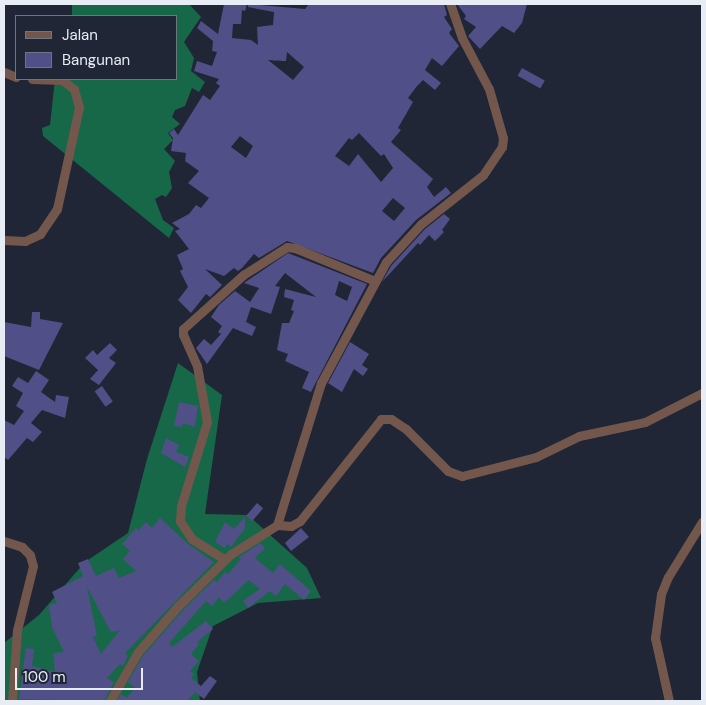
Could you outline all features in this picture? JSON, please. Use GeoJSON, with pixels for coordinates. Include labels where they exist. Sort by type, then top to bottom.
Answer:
{"type":"FeatureCollection","features":[{"type":"Feature","properties":{"kind":"street"},"geometry":{"type":"LineString","coordinates":[[277,525],[321,382],[375,281],[399,245],[483,175],[502,147],[502,138],[489,89],[462,38],[450,4]]}},
{"type":"Feature","properties":{"kind":"street"},"geometry":{"type":"LineString","coordinates":[[4,240],[25,241],[40,234],[57,209],[79,107],[74,89],[62,80]]}},
{"type":"Feature","properties":{"kind":"street"},"geometry":{"type":"LineString","coordinates":[[224,559],[192,539],[180,521],[181,506],[207,422],[197,366],[183,335],[183,328],[242,275],[287,247],[375,281]]}},
{"type":"Feature","properties":{"kind":"street"},"geometry":{"type":"LineString","coordinates":[[110,701],[138,652],[224,559],[277,525],[291,526],[300,521],[381,419],[391,419],[406,429],[448,472],[462,476],[536,456],[579,436],[645,422],[702,393]]}},
{"type":"Feature","properties":{"kind":"street"},"geometry":{"type":"LineString","coordinates":[[669,701],[655,638],[661,594],[668,577],[702,522]]}},
{"type":"Feature","properties":{"kind":"street"},"geometry":{"type":"LineString","coordinates":[[4,541],[22,547],[30,555],[33,566],[17,630],[12,701]]}},
{"type":"Feature","properties":{"kind":"green space"},"geometry":{"type":"Polygon","coordinates":[[[72,4],[189,4],[201,17],[184,42],[194,58],[191,71],[205,82],[199,92],[192,88],[185,106],[175,110],[172,117],[180,124],[168,133],[173,140],[164,149],[175,161],[169,172],[172,188],[166,197],[162,195],[155,199],[163,220],[174,228],[169,238],[43,136],[42,128],[50,125],[55,80],[178,80],[178,15],[72,15],[72,4]]]}},
{"type":"Feature","properties":{"kind":"green space"},"geometry":{"type":"Polygon","coordinates":[[[178,363],[222,395],[205,514],[248,515],[307,568],[321,598],[258,603],[213,626],[197,672],[200,701],[4,701],[4,643],[39,615],[85,562],[128,533],[147,459],[178,363]]]}},
{"type":"Feature","properties":{"kind":"building"},"geometry":{"type":"Polygon","coordinates":[[[224,4],[247,4],[245,11],[242,10],[241,24],[233,24],[232,38],[251,40],[258,45],[257,27],[273,25],[274,12],[248,7],[248,4],[305,9],[309,4],[444,4],[447,15],[444,17],[452,29],[449,33],[459,46],[442,66],[432,58],[425,70],[441,83],[435,90],[423,80],[417,86],[408,98],[413,102],[398,128],[401,130],[391,142],[433,179],[427,187],[434,197],[446,187],[451,193],[416,220],[381,258],[373,273],[287,241],[259,258],[254,254],[238,271],[234,268],[224,276],[205,269],[222,285],[210,297],[206,294],[191,313],[178,300],[188,287],[180,271],[183,269],[177,255],[189,249],[175,231],[180,229],[172,223],[189,214],[196,205],[201,208],[209,198],[188,183],[199,171],[185,161],[186,153],[171,151],[173,138],[169,133],[174,129],[178,135],[203,95],[210,100],[220,86],[216,83],[219,79],[194,71],[197,61],[212,66],[217,52],[212,51],[213,41],[197,28],[201,21],[218,34],[224,4]],[[287,52],[286,61],[268,60],[293,80],[304,67],[287,52]],[[359,133],[352,140],[349,138],[335,156],[349,166],[358,154],[381,182],[393,168],[384,154],[381,156],[359,133]],[[240,136],[231,147],[246,158],[253,146],[240,136]],[[393,198],[382,211],[394,221],[405,208],[393,198]]]}},
{"type":"Feature","properties":{"kind":"building"},"geometry":{"type":"Polygon","coordinates":[[[457,4],[527,4],[522,23],[514,33],[502,26],[480,49],[468,36],[476,27],[464,19],[466,16],[457,4]]]}},
{"type":"Feature","properties":{"kind":"building"},"geometry":{"type":"Polygon","coordinates":[[[522,68],[545,81],[540,88],[518,76],[522,68]]]}},
{"type":"Feature","properties":{"kind":"building"},"geometry":{"type":"Polygon","coordinates":[[[444,214],[450,219],[442,230],[444,232],[435,241],[429,235],[420,245],[418,243],[382,282],[391,266],[425,229],[444,214]]]}},
{"type":"Feature","properties":{"kind":"building"},"geometry":{"type":"Polygon","coordinates":[[[288,253],[367,284],[311,392],[302,388],[309,372],[285,361],[288,354],[277,350],[282,323],[289,323],[294,311],[291,310],[294,300],[284,297],[285,289],[316,297],[285,273],[275,286],[280,287],[271,314],[251,307],[246,322],[256,327],[252,336],[233,328],[207,364],[196,348],[204,339],[211,345],[221,334],[218,332],[222,326],[211,317],[219,305],[235,291],[250,302],[259,288],[244,283],[288,253]],[[339,281],[335,295],[347,301],[352,287],[339,281]]]}},
{"type":"Feature","properties":{"kind":"building"},"geometry":{"type":"Polygon","coordinates":[[[32,312],[40,312],[40,319],[63,323],[39,370],[4,356],[4,322],[31,327],[32,312]]]}},
{"type":"Feature","properties":{"kind":"building"},"geometry":{"type":"Polygon","coordinates":[[[350,342],[369,354],[362,365],[368,369],[363,376],[354,369],[342,392],[328,383],[350,342]]]}},
{"type":"Feature","properties":{"kind":"building"},"geometry":{"type":"Polygon","coordinates":[[[110,343],[117,350],[109,358],[116,363],[99,385],[90,379],[98,370],[85,358],[93,350],[97,355],[110,343]]]}},
{"type":"Feature","properties":{"kind":"building"},"geometry":{"type":"Polygon","coordinates":[[[36,371],[49,380],[41,392],[55,402],[56,395],[69,397],[65,418],[42,410],[31,423],[42,432],[33,442],[27,438],[8,460],[4,457],[4,420],[14,425],[24,411],[16,406],[23,393],[12,386],[18,377],[28,383],[36,371]]]}},
{"type":"Feature","properties":{"kind":"building"},"geometry":{"type":"Polygon","coordinates":[[[102,386],[113,402],[106,407],[95,391],[102,386]]]}},
{"type":"Feature","properties":{"kind":"building"},"geometry":{"type":"Polygon","coordinates":[[[179,402],[198,406],[195,427],[183,423],[182,427],[174,426],[179,402]]]}},
{"type":"Feature","properties":{"kind":"building"},"geometry":{"type":"Polygon","coordinates":[[[166,438],[179,445],[176,452],[189,457],[185,467],[161,453],[166,438]]]}},
{"type":"Feature","properties":{"kind":"building"},"geometry":{"type":"Polygon","coordinates":[[[257,503],[263,508],[252,521],[246,516],[257,503]]]}},
{"type":"Feature","properties":{"kind":"building"},"geometry":{"type":"Polygon","coordinates":[[[245,517],[245,528],[231,547],[227,544],[225,548],[215,542],[225,522],[234,529],[245,517]]]}},
{"type":"Feature","properties":{"kind":"building"},"geometry":{"type":"Polygon","coordinates":[[[160,518],[188,544],[214,562],[125,653],[128,656],[123,666],[120,664],[107,678],[114,682],[104,701],[19,699],[26,648],[34,649],[32,666],[55,672],[53,653],[64,652],[52,627],[49,605],[57,603],[52,592],[83,576],[78,563],[88,559],[96,576],[114,568],[119,578],[136,571],[123,559],[130,551],[122,544],[136,528],[139,530],[146,522],[152,528],[160,518]],[[87,587],[97,636],[93,637],[101,654],[120,630],[111,632],[87,587]]]}},
{"type":"Feature","properties":{"kind":"building"},"geometry":{"type":"Polygon","coordinates":[[[301,528],[309,537],[291,551],[285,543],[301,528]]]}},
{"type":"Feature","properties":{"kind":"building"},"geometry":{"type":"Polygon","coordinates":[[[260,543],[265,548],[255,558],[273,573],[280,564],[311,591],[304,600],[285,584],[276,596],[270,591],[248,608],[243,601],[260,589],[249,580],[224,603],[219,597],[212,606],[206,601],[169,643],[172,647],[206,621],[213,629],[197,642],[199,644],[191,654],[199,661],[190,671],[194,674],[191,678],[201,686],[210,676],[217,681],[204,699],[195,692],[187,701],[117,701],[121,694],[127,698],[135,688],[128,682],[143,656],[183,610],[214,580],[217,582],[225,572],[228,574],[241,559],[239,557],[260,543]]]}}]}
